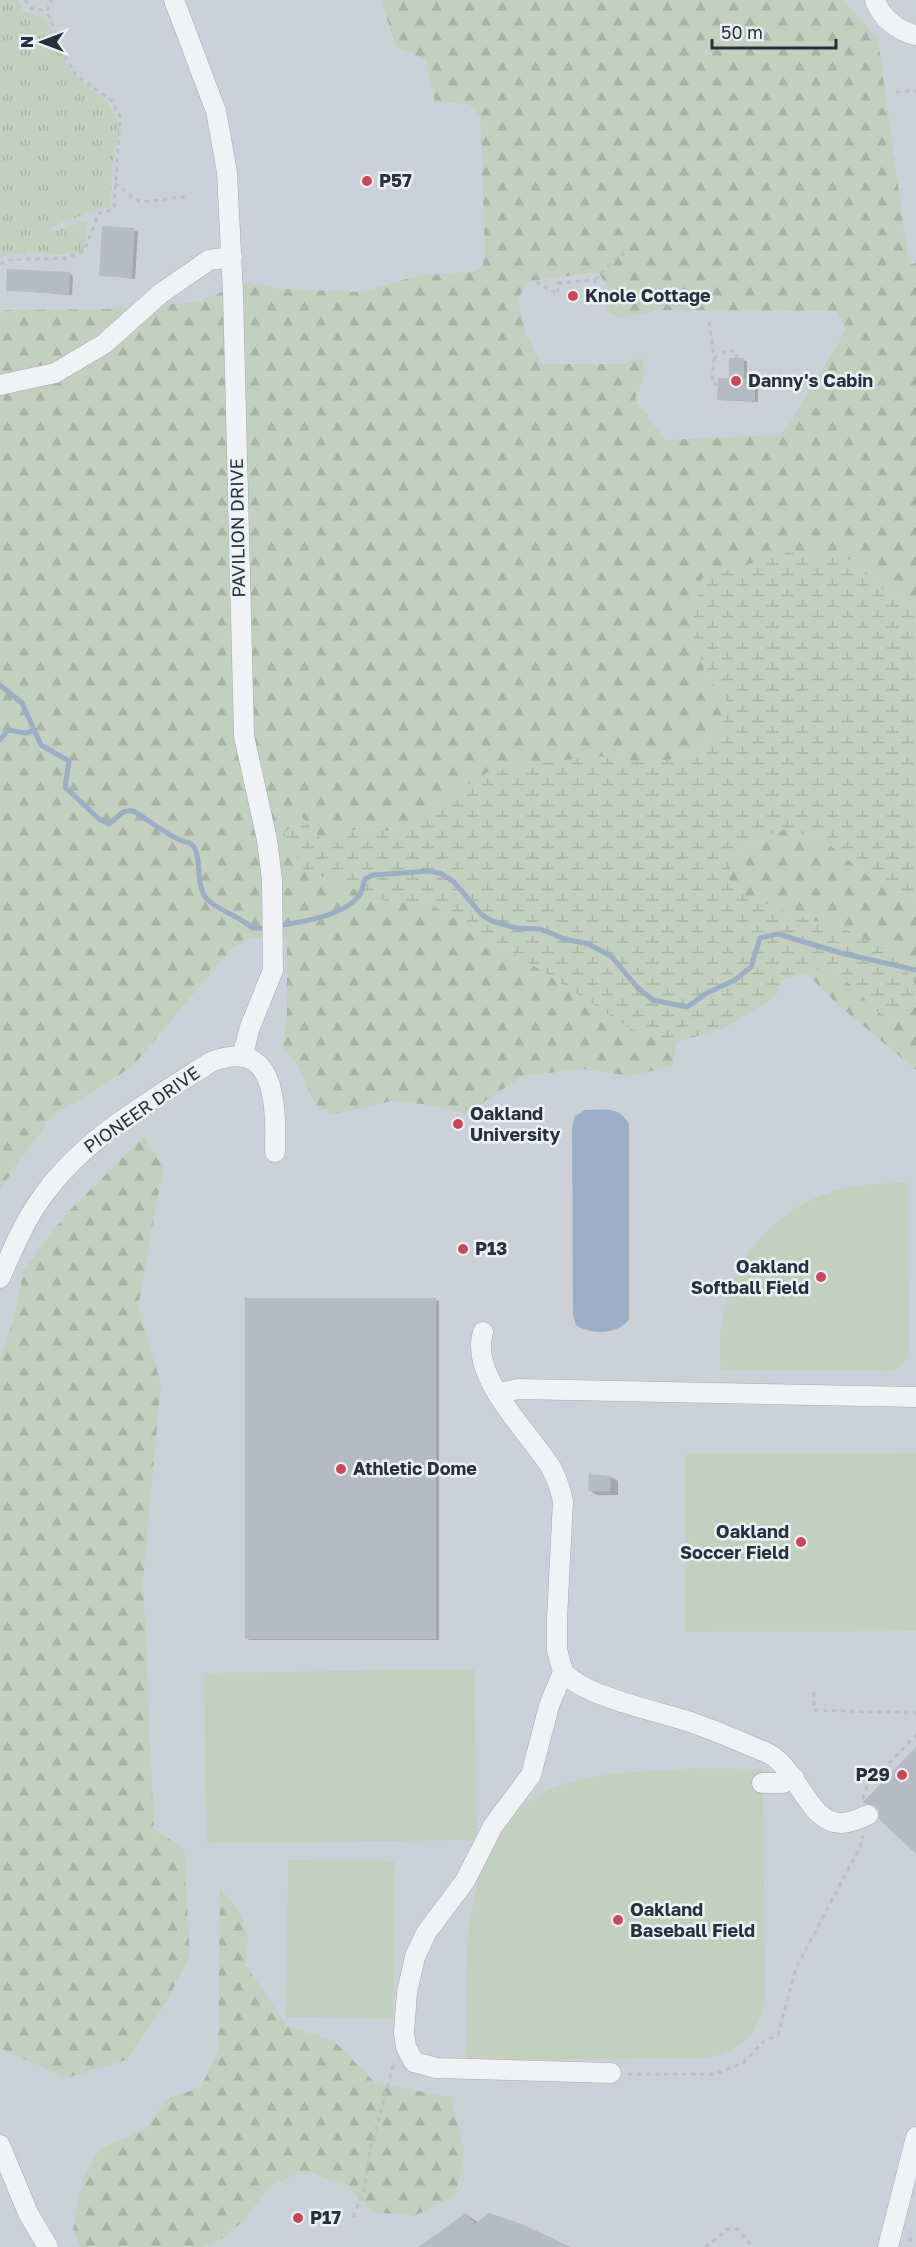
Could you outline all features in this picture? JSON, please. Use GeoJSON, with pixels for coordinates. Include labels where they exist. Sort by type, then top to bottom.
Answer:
{"type":"FeatureCollection","features":[{"type":"Feature","properties":{"kind":"street","name":"PAVILION DRIVE"},"geometry":{"type":"LineString","coordinates":[[174,0],[216,111],[226,172],[232,257],[244,736],[267,840],[272,880],[274,945],[273,970],[250,1026],[242,1057]]}},
{"type":"Feature","properties":{"kind":"street"},"geometry":{"type":"LineString","coordinates":[[875,0],[878,8],[890,23],[916,35]]}},
{"type":"Feature","properties":{"kind":"street"},"geometry":{"type":"LineString","coordinates":[[0,386],[55,373],[104,344],[160,294],[209,260],[232,257]]}},
{"type":"Feature","properties":{"kind":"street","name":"PIONEER DRIVE"},"geometry":{"type":"LineString","coordinates":[[0,1278],[33,1209],[64,1169],[85,1148],[112,1127],[211,1062],[227,1056],[242,1057]]}},
{"type":"Feature","properties":{"kind":"street"},"geometry":{"type":"LineString","coordinates":[[242,1057],[264,1071],[271,1083],[276,1114],[275,1152]]}},
{"type":"Feature","properties":{"kind":"street"},"geometry":{"type":"LineString","coordinates":[[483,1332],[480,1342],[482,1361],[510,1413],[550,1466],[563,1501],[557,1619],[557,1650],[563,1672],[585,1689],[695,1724],[772,1755],[787,1767],[811,1805],[829,1819],[844,1823],[868,1815]]}},
{"type":"Feature","properties":{"kind":"street"},"geometry":{"type":"LineString","coordinates":[[499,1393],[518,1389],[916,1397]]}},
{"type":"Feature","properties":{"kind":"street"},"geometry":{"type":"LineString","coordinates":[[563,1672],[552,1698],[531,1775],[493,1826],[465,1881],[421,1944],[407,1992],[406,2047],[414,2062],[436,2068],[611,2073]]}},
{"type":"Feature","properties":{"kind":"street"},"geometry":{"type":"LineString","coordinates":[[762,1783],[783,1783],[794,1779]]}},
{"type":"Feature","properties":{"kind":"street"},"geometry":{"type":"LineString","coordinates":[[888,2247],[916,2137]]}},
{"type":"Feature","properties":{"kind":"street"},"geometry":{"type":"LineString","coordinates":[[0,2145],[28,2213],[48,2247]]}},
{"type":"Feature","properties":{"kind":"path"},"geometry":{"type":"LineString","coordinates":[[25,0],[30,8],[47,11]]}},
{"type":"Feature","properties":{"kind":"path"},"geometry":{"type":"LineString","coordinates":[[0,264],[9,260],[67,258],[84,251],[99,213],[114,209],[120,117],[112,101],[76,75],[64,54],[47,11],[52,0]]}},
{"type":"Feature","properties":{"kind":"path"},"geometry":{"type":"LineString","coordinates":[[896,92],[916,91]]}},
{"type":"Feature","properties":{"kind":"path"},"geometry":{"type":"LineString","coordinates":[[115,183],[137,200],[150,202],[165,197],[187,197]]}},
{"type":"Feature","properties":{"kind":"path"},"geometry":{"type":"LineString","coordinates":[[535,272],[538,283],[558,294],[558,283],[595,280],[613,261],[626,252]]}},
{"type":"Feature","properties":{"kind":"path"},"geometry":{"type":"LineString","coordinates":[[595,280],[597,303]]}},
{"type":"Feature","properties":{"kind":"path"},"geometry":{"type":"LineString","coordinates":[[709,322],[714,358],[712,383],[717,384]]}},
{"type":"Feature","properties":{"kind":"path"},"geometry":{"type":"LineString","coordinates":[[714,358],[729,350],[736,352],[737,358]]}},
{"type":"Feature","properties":{"kind":"path"},"geometry":{"type":"LineString","coordinates":[[814,1692],[814,1710],[916,1712]]}},
{"type":"Feature","properties":{"kind":"path"},"geometry":{"type":"LineString","coordinates":[[611,2073],[715,2074],[742,2063],[763,2042],[778,2035],[796,1968],[859,1849],[868,1815],[862,1803],[867,1786],[916,1735]]}},
{"type":"Feature","properties":{"kind":"path"},"geometry":{"type":"LineString","coordinates":[[353,2217],[364,2192],[370,2150],[389,2074],[396,2056],[406,2047]]}},
{"type":"Feature","properties":{"kind":"path"},"geometry":{"type":"LineString","coordinates":[[707,2246],[728,2229],[737,2229],[753,2247]]}},
{"type":"Feature","properties":{"kind":"shaded area","name":"Oakland University"},"geometry":{"type":"Polygon","coordinates":[[[0,0],[916,0],[916,2247],[0,2247],[0,0]]]}},
{"type":"Feature","properties":{"kind":"green space"},"geometry":{"type":"Polygon","coordinates":[[[0,0],[18,0],[23,11],[46,18],[70,71],[106,101],[116,115],[119,128],[113,160],[110,207],[65,221],[50,229],[51,232],[89,220],[83,250],[77,253],[55,255],[26,251],[26,255],[10,253],[0,258],[0,0]]]}},
{"type":"Feature","properties":{"kind":"green space"},"geometry":{"type":"Polygon","coordinates":[[[381,0],[843,0],[878,39],[909,265],[916,263],[916,608],[886,592],[849,559],[706,676],[729,704],[719,736],[692,755],[649,763],[595,756],[441,801],[425,823],[388,831],[353,830],[328,847],[284,834],[389,902],[430,904],[525,960],[631,1029],[677,1042],[672,1066],[631,1076],[582,1069],[522,1076],[466,1114],[431,1105],[392,1101],[330,1115],[315,1104],[298,1066],[283,1046],[287,1012],[287,938],[253,938],[232,948],[132,1067],[51,1117],[0,1189],[0,314],[4,310],[113,309],[196,302],[248,282],[282,289],[363,292],[416,276],[476,271],[483,265],[485,251],[480,116],[469,104],[435,102],[426,60],[396,47],[381,0]],[[598,272],[530,281],[518,298],[525,332],[541,364],[622,364],[642,358],[644,374],[635,399],[665,440],[777,435],[787,428],[846,330],[837,311],[660,310],[621,318],[606,311],[610,290],[598,272]]]}},
{"type":"Feature","properties":{"kind":"green space"},"geometry":{"type":"Polygon","coordinates":[[[789,552],[849,559],[886,592],[916,608],[916,900],[868,876],[825,841],[784,829],[742,847],[726,876],[744,895],[791,914],[847,930],[897,956],[916,986],[916,1005],[896,1020],[877,1012],[853,986],[824,967],[781,981],[777,995],[725,1028],[677,1042],[631,1029],[525,960],[430,904],[389,902],[304,870],[284,834],[300,815],[328,847],[352,830],[388,831],[424,823],[441,801],[490,771],[595,756],[649,763],[692,755],[719,736],[729,704],[706,676],[691,628],[702,578],[789,552]]]}},
{"type":"Feature","properties":{"kind":"green space"},"geometry":{"type":"Polygon","coordinates":[[[784,829],[825,841],[868,876],[916,900],[916,986],[896,956],[744,895],[725,876],[742,847],[784,829]]]}},
{"type":"Feature","properties":{"kind":"green space"},"geometry":{"type":"Polygon","coordinates":[[[824,967],[853,986],[877,1012],[896,1020],[916,1005],[916,1070],[836,1003],[806,973],[824,967]]]}},
{"type":"Feature","properties":{"kind":"green space"},"geometry":{"type":"Polygon","coordinates":[[[144,1136],[163,1167],[138,1308],[161,1384],[143,1580],[154,1829],[184,1849],[190,1956],[164,2006],[126,2060],[66,2078],[0,2048],[0,1357],[13,1322],[24,1269],[67,1213],[144,1136]]]}},
{"type":"Feature","properties":{"kind":"green space","name":"Oakland Softball Field"},"geometry":{"type":"Polygon","coordinates":[[[908,1183],[909,1357],[894,1371],[721,1370],[720,1340],[724,1311],[732,1284],[744,1260],[761,1237],[781,1218],[806,1203],[834,1191],[861,1185],[908,1183]]]}},
{"type":"Feature","properties":{"kind":"green space","name":"Oakland Soccer Field"},"geometry":{"type":"Polygon","coordinates":[[[916,1453],[916,1631],[686,1632],[686,1454],[916,1453]]]}},
{"type":"Feature","properties":{"kind":"green space"},"geometry":{"type":"Polygon","coordinates":[[[474,1669],[477,1840],[207,1843],[204,1673],[474,1669]]]}},
{"type":"Feature","properties":{"kind":"green space","name":"Oakland Baseball Field"},"geometry":{"type":"Polygon","coordinates":[[[692,1768],[763,1769],[765,1998],[758,2022],[747,2039],[731,2050],[707,2058],[466,2061],[465,1981],[474,1899],[488,1849],[502,1826],[533,1798],[570,1782],[615,1774],[692,1768]]]}},
{"type":"Feature","properties":{"kind":"green space"},"geometry":{"type":"Polygon","coordinates":[[[288,1860],[394,1861],[393,2018],[286,2017],[288,1860]]]}},
{"type":"Feature","properties":{"kind":"green space"},"geometry":{"type":"Polygon","coordinates":[[[220,1888],[241,1914],[248,1939],[246,1965],[287,2026],[334,2041],[375,2083],[451,2097],[465,2153],[455,2196],[414,2216],[373,2212],[347,2186],[304,2170],[270,2186],[244,2220],[223,2238],[204,2247],[81,2247],[73,2231],[82,2181],[99,2149],[144,2130],[167,2099],[201,2087],[218,2051],[220,1888]]]}},
{"type":"Feature","properties":{"kind":"water"},"geometry":{"type":"Polygon","coordinates":[[[585,1110],[615,1111],[629,1124],[629,1319],[618,1328],[604,1332],[589,1331],[576,1325],[573,1315],[572,1127],[575,1116],[585,1110]]]}},
{"type":"Feature","properties":{"kind":"building"},"geometry":{"type":"Polygon","coordinates":[[[102,226],[135,228],[132,278],[99,276],[102,226]]]}},
{"type":"Feature","properties":{"kind":"building"},"geometry":{"type":"Polygon","coordinates":[[[7,269],[70,272],[69,294],[6,291],[7,269]]]}},
{"type":"Feature","properties":{"kind":"building","name":"Danny's Cabin"},"geometry":{"type":"Polygon","coordinates":[[[729,358],[744,358],[744,379],[755,379],[755,401],[717,400],[718,378],[729,378],[729,358]]]}},
{"type":"Feature","properties":{"kind":"building","name":"Athletic Dome"},"geometry":{"type":"Polygon","coordinates":[[[245,1298],[436,1298],[436,1639],[245,1639],[245,1298]]]}},
{"type":"Feature","properties":{"kind":"building"},"geometry":{"type":"Polygon","coordinates":[[[589,1474],[611,1476],[610,1492],[588,1491],[589,1474]]]}},
{"type":"Feature","properties":{"kind":"building","name":"P29"},"geometry":{"type":"Polygon","coordinates":[[[916,1747],[916,1854],[879,1819],[876,1806],[862,1803],[916,1747]]]}},
{"type":"Feature","properties":{"kind":"building"},"geometry":{"type":"Polygon","coordinates":[[[466,2213],[475,2224],[489,2213],[524,2225],[571,2247],[418,2247],[466,2213]]]}},
{"type":"Feature","properties":{"kind":"waterway"},"geometry":{"type":"LineString","coordinates":[[0,685],[22,703],[41,745],[69,761],[65,787],[99,819],[109,824],[122,813],[133,811],[168,834],[190,843],[197,855],[201,886],[206,898],[252,928],[269,928]]}},
{"type":"Feature","properties":{"kind":"waterway"},"geometry":{"type":"LineString","coordinates":[[0,740],[8,730],[25,733],[33,731]]}},
{"type":"Feature","properties":{"kind":"waterway"},"geometry":{"type":"LineString","coordinates":[[278,926],[321,917],[342,909],[358,897],[365,879],[373,875],[430,871],[442,874],[454,882],[482,915],[492,921],[515,928],[540,929],[565,939],[588,944],[611,956],[637,987],[653,1000],[687,1007],[707,993],[735,980],[751,967],[760,938],[778,934],[841,953],[916,970]]}},
{"type":"Feature","properties":{"kind":"place","name":"P57"},"geometry":{"type":"Point","coordinates":[367,181]}},
{"type":"Feature","properties":{"kind":"place","name":"Knole Cottage"},"geometry":{"type":"Point","coordinates":[573,296]}},
{"type":"Feature","properties":{"kind":"place","name":"Danny's Cabin"},"geometry":{"type":"Point","coordinates":[736,381]}},
{"type":"Feature","properties":{"kind":"place","name":"Oakland University"},"geometry":{"type":"Point","coordinates":[458,1124]}},
{"type":"Feature","properties":{"kind":"place","name":"P13"},"geometry":{"type":"Point","coordinates":[463,1249]}},
{"type":"Feature","properties":{"kind":"place","name":"Oakland Softball Field"},"geometry":{"type":"Point","coordinates":[821,1277]}},
{"type":"Feature","properties":{"kind":"place","name":"Athletic Dome"},"geometry":{"type":"Point","coordinates":[341,1469]}},
{"type":"Feature","properties":{"kind":"place","name":"Oakland Soccer Field"},"geometry":{"type":"Point","coordinates":[801,1542]}},
{"type":"Feature","properties":{"kind":"place","name":"P29"},"geometry":{"type":"Point","coordinates":[902,1775]}},
{"type":"Feature","properties":{"kind":"place","name":"Oakland Baseball Field"},"geometry":{"type":"Point","coordinates":[618,1920]}},
{"type":"Feature","properties":{"kind":"place","name":"P17"},"geometry":{"type":"Point","coordinates":[298,2218]}}]}
